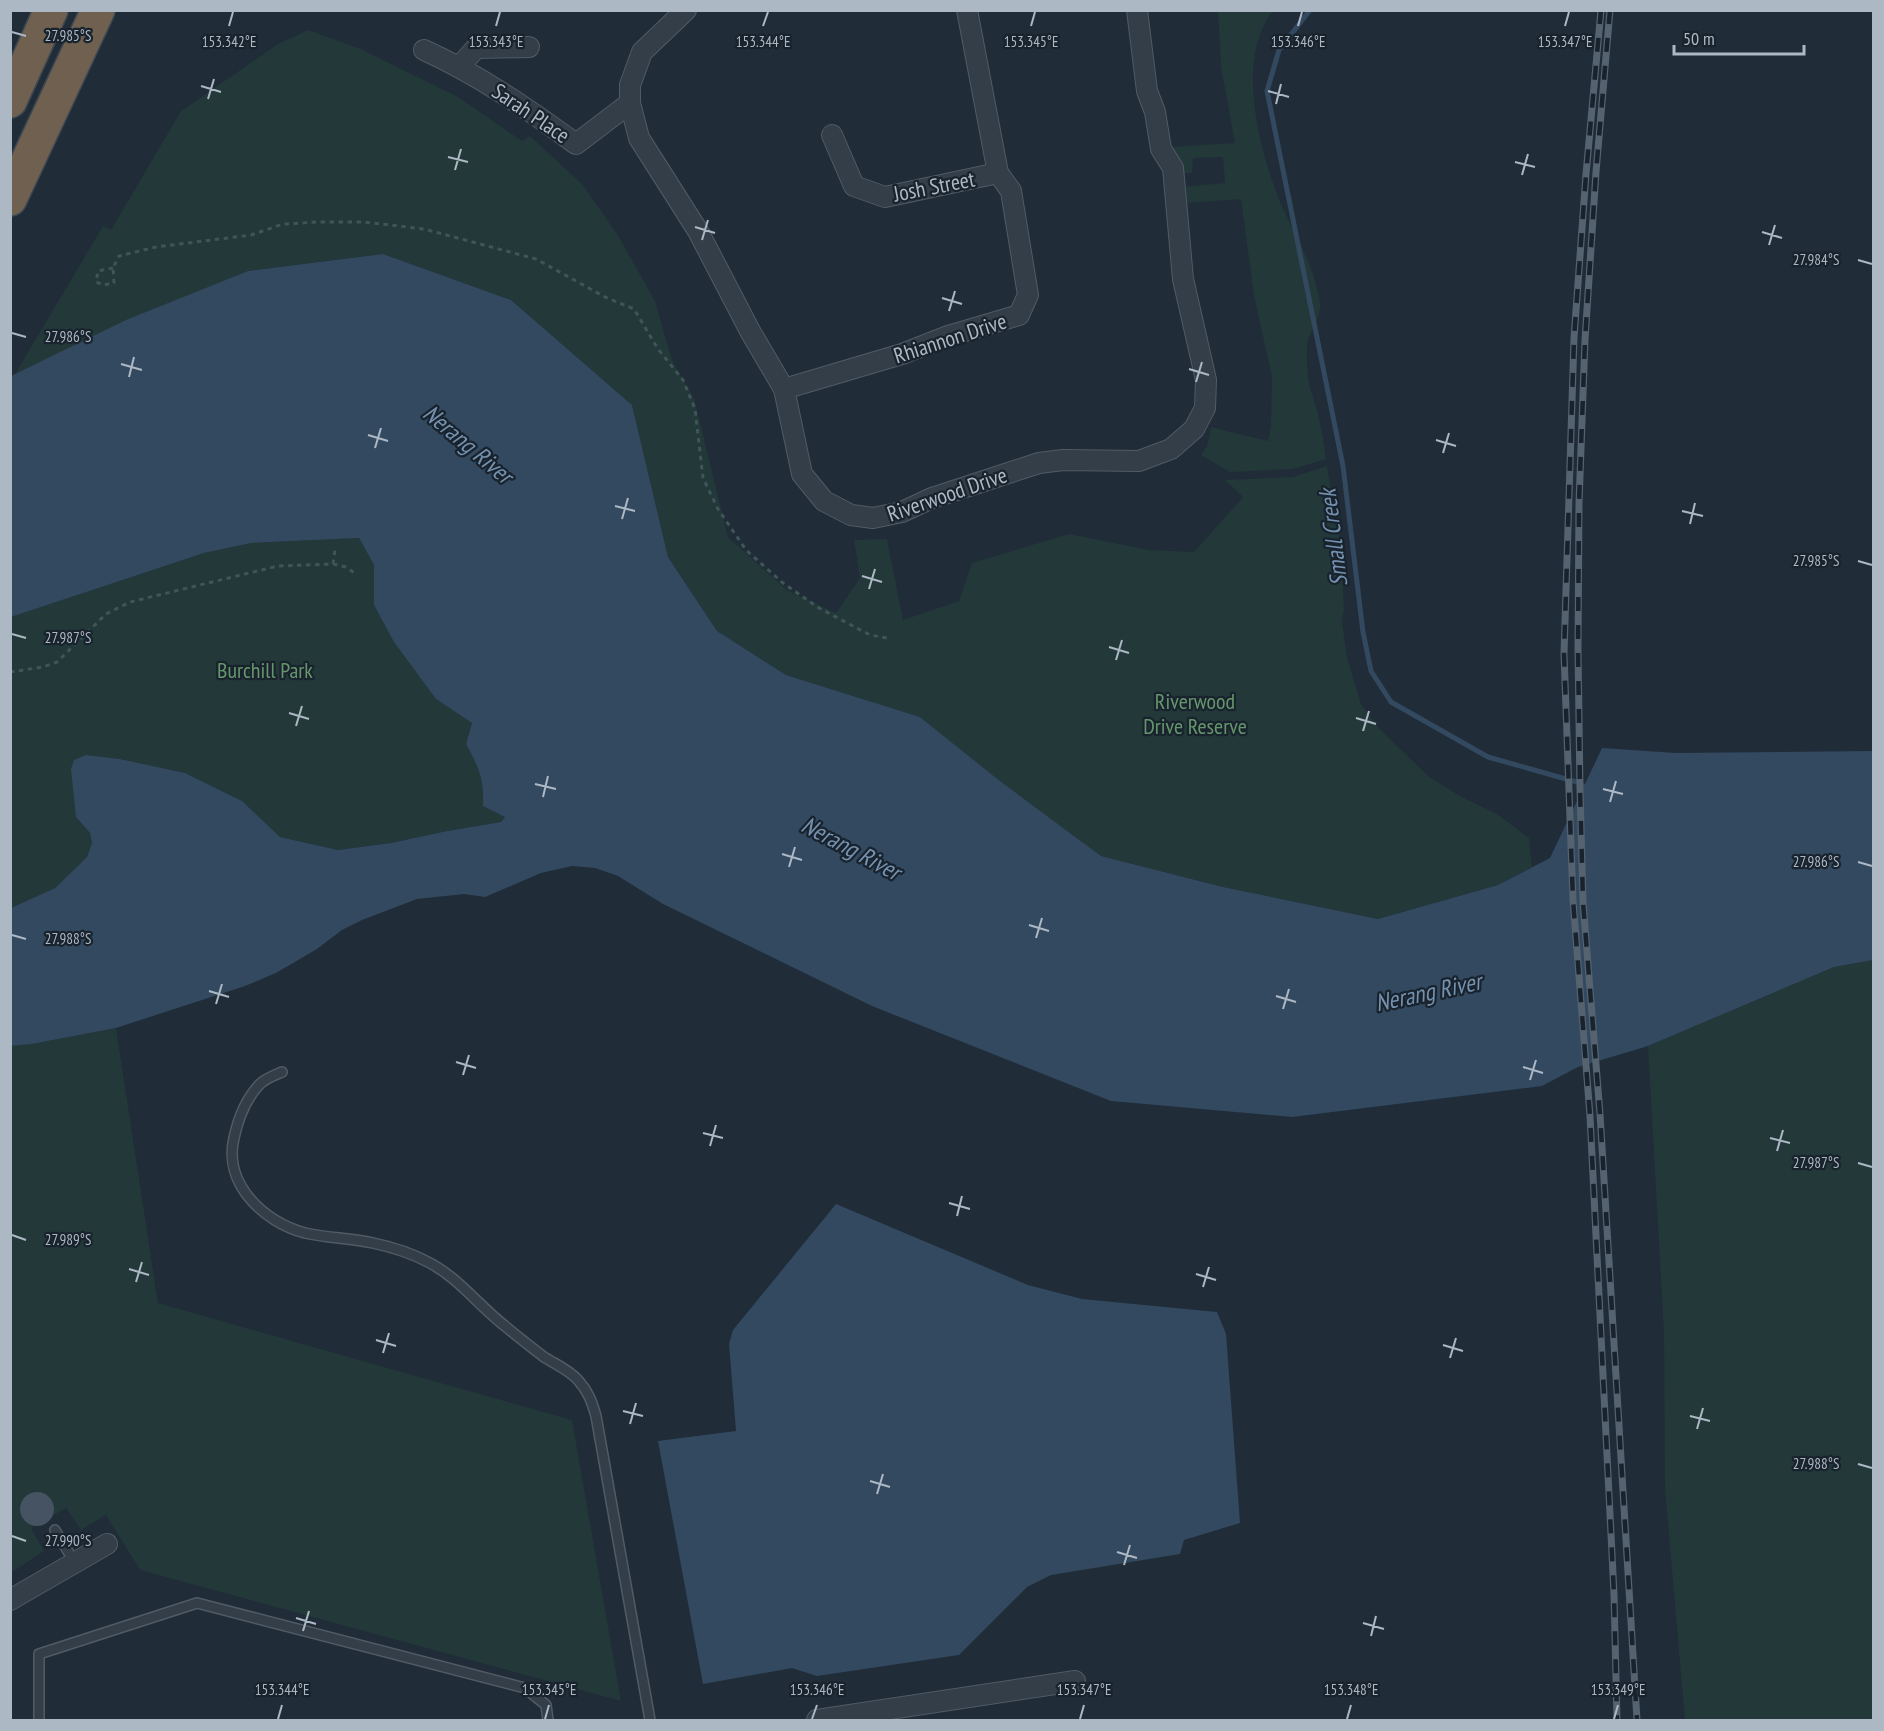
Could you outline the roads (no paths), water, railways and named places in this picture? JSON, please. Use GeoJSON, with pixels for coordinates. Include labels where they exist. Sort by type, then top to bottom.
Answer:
{"type":"FeatureCollection","features":[{"type":"Feature","properties":{"kind":"highway"},"geometry":{"type":"LineString","coordinates":[[10,101],[51,10]]}},
{"type":"Feature","properties":{"kind":"highway"},"geometry":{"type":"LineString","coordinates":[[10,199],[98,10]]}},
{"type":"Feature","properties":{"kind":"street","name":"Riverwood Drive"},"geometry":{"type":"LineString","coordinates":[[686,10],[642,52],[630,85],[630,103],[639,138],[698,231],[750,331],[784,389],[802,474],[824,501],[851,514],[873,518],[902,512],[932,498],[1039,463],[1063,460],[1139,461],[1171,449],[1194,429],[1204,408],[1206,380],[1183,279],[1173,168],[1161,149],[1155,112],[1147,91],[1137,10]]}},
{"type":"Feature","properties":{"kind":"street","name":"Rhiannon Drive"},"geometry":{"type":"LineString","coordinates":[[784,389],[903,354],[948,336],[1019,315],[1029,295],[1011,190],[998,172],[967,10]]}},
{"type":"Feature","properties":{"kind":"street","name":"Sarah Place"},"geometry":{"type":"LineString","coordinates":[[460,66],[476,48],[529,47]]}},
{"type":"Feature","properties":{"kind":"street","name":"Sarah Place"},"geometry":{"type":"LineString","coordinates":[[424,50],[460,66],[576,144],[630,103]]}},
{"type":"Feature","properties":{"kind":"street","name":"Josh Street"},"geometry":{"type":"LineString","coordinates":[[832,135],[854,186],[885,197],[998,172]]}},
{"type":"Feature","properties":{"kind":"street"},"geometry":{"type":"LineString","coordinates":[[10,1600],[107,1544]]}},
{"type":"Feature","properties":{"kind":"street"},"geometry":{"type":"LineString","coordinates":[[817,1720],[1075,1681]]}},
{"type":"Feature","properties":{"kind":"lane"},"geometry":{"type":"LineString","coordinates":[[282,1072],[260,1083],[240,1115],[233,1141],[231,1163],[240,1185],[256,1206],[280,1223],[303,1232],[334,1239],[370,1242],[402,1251],[431,1263],[459,1283],[502,1324],[576,1378],[589,1393],[596,1416],[650,1720]]}},
{"type":"Feature","properties":{"kind":"lane"},"geometry":{"type":"LineString","coordinates":[[55,1530],[75,1563]]}},
{"type":"Feature","properties":{"kind":"lane"},"geometry":{"type":"LineString","coordinates":[[39,1720],[39,1654],[197,1603],[525,1688],[546,1705],[548,1720]]}},
{"type":"Feature","properties":{"kind":"water","name":"Nerang River"},"geometry":{"type":"Polygon","coordinates":[[[383,254],[511,300],[632,405],[668,557],[717,631],[786,675],[920,717],[1000,781],[1101,856],[1223,887],[1378,919],[1498,885],[1550,858],[1602,748],[1676,753],[1873,751],[1873,960],[1834,967],[1648,1046],[1578,1067],[1542,1086],[1292,1117],[1111,1101],[872,1006],[663,904],[618,876],[595,868],[572,866],[541,873],[485,897],[464,894],[417,899],[342,930],[317,949],[276,973],[245,986],[116,1028],[11,1046],[11,908],[55,888],[87,857],[92,843],[90,833],[76,817],[71,769],[74,760],[86,755],[120,759],[185,773],[242,801],[280,837],[338,850],[391,843],[501,822],[505,817],[483,806],[480,774],[466,744],[472,723],[436,699],[394,642],[374,605],[374,565],[359,538],[251,543],[204,553],[11,617],[11,376],[126,320],[248,271],[383,254]]]}},
{"type":"Feature","properties":{"kind":"water"},"geometry":{"type":"Polygon","coordinates":[[[836,1204],[1028,1285],[1082,1299],[1217,1312],[1226,1334],[1240,1523],[1184,1540],[1180,1554],[1051,1575],[1027,1587],[959,1655],[817,1676],[792,1668],[703,1684],[658,1441],[736,1431],[729,1344],[733,1330],[836,1204]]]}},
{"type":"Feature","properties":{"kind":"waterway","name":"Small Creek"},"geometry":{"type":"LineString","coordinates":[[1310,10],[1279,50],[1267,91],[1343,466],[1363,632],[1371,671],[1391,702],[1488,757],[1580,783],[1588,791]]}},
{"type":"Feature","properties":{"kind":"railway"},"geometry":{"type":"LineString","coordinates":[[1601,10],[1574,338],[1564,654],[1573,900],[1590,1116],[1614,1594],[1617,1720]]}},
{"type":"Feature","properties":{"kind":"railway"},"geometry":{"type":"LineString","coordinates":[[1610,10],[1585,340],[1579,503],[1580,789],[1583,902],[1600,1114],[1637,1720]]}},
{"type":"Feature","properties":{"kind":"park label","name":"Burchill Park"},"geometry":{"type":"Point","coordinates":[265,670]}},
{"type":"Feature","properties":{"kind":"park label","name":"Riverwood Drive Reserve"},"geometry":{"type":"Point","coordinates":[1195,714]}}]}
